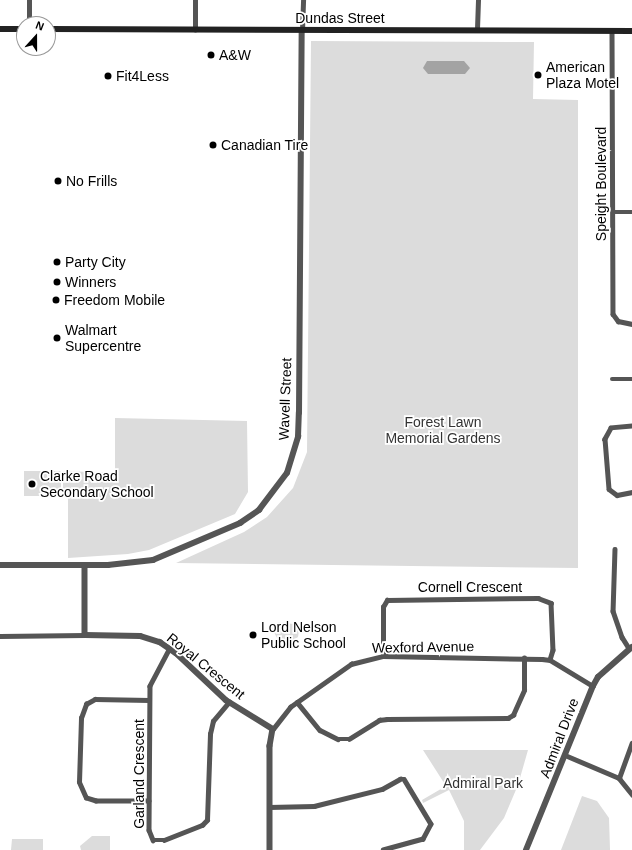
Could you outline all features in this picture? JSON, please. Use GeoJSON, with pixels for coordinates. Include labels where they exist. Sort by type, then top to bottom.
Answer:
{"type":"FeatureCollection","features":[{"type":"Feature","properties":{"kind":"main road"},"geometry":{"type":"LineString","coordinates":[[0,29],[16,29]]}},
{"type":"Feature","properties":{"kind":"main road","name":"Dundas Street"},"geometry":{"type":"LineString","coordinates":[[56,29],[302,31],[477,29],[632,31]]}},
{"type":"Feature","properties":{"kind":"street"},"geometry":{"type":"LineString","coordinates":[[29,0],[29,16]]}},
{"type":"Feature","properties":{"kind":"street"},"geometry":{"type":"LineString","coordinates":[[194,30],[195,0]]}},
{"type":"Feature","properties":{"kind":"street"},"geometry":{"type":"LineString","coordinates":[[302,31],[303,0]]}},
{"type":"Feature","properties":{"kind":"street"},"geometry":{"type":"LineString","coordinates":[[477,29],[478,0]]}},
{"type":"Feature","properties":{"kind":"street","name":"Wavell Street"},"geometry":{"type":"LineString","coordinates":[[0,565],[85,566],[126,564],[153,560],[218,534],[259,510],[287,473],[298,437],[299,413],[302,31]]}},
{"type":"Feature","properties":{"kind":"street","name":"Speight Boulevard"},"geometry":{"type":"LineString","coordinates":[[612,31],[613,314],[618,321],[632,324]]}},
{"type":"Feature","properties":{"kind":"street"},"geometry":{"type":"LineString","coordinates":[[612,212],[632,212]]}},
{"type":"Feature","properties":{"kind":"street"},"geometry":{"type":"LineString","coordinates":[[612,379],[632,379]]}},
{"type":"Feature","properties":{"kind":"street"},"geometry":{"type":"LineString","coordinates":[[632,426],[611,428],[604,439],[609,489],[617,495],[632,492]]}},
{"type":"Feature","properties":{"kind":"street"},"geometry":{"type":"LineString","coordinates":[[615,549],[613,611],[622,637],[631,647]]}},
{"type":"Feature","properties":{"kind":"street"},"geometry":{"type":"LineString","coordinates":[[85,566],[86,635]]}},
{"type":"Feature","properties":{"kind":"street","name":"Cornell Crescent"},"geometry":{"type":"LineString","coordinates":[[383,656],[383,607],[387,600],[538,598],[551,603],[553,611],[553,650],[550,660]]}},
{"type":"Feature","properties":{"kind":"street","name":"Royal Crescent"},"geometry":{"type":"LineString","coordinates":[[0,636],[140,636],[170,648],[229,702],[273,729]]}},
{"type":"Feature","properties":{"kind":"street","name":"Admiral Drive"},"geometry":{"type":"LineString","coordinates":[[526,850],[593,686],[631,647]]}},
{"type":"Feature","properties":{"kind":"street","name":"Garland Crescent"},"geometry":{"type":"LineString","coordinates":[[170,648],[154,673],[150,686],[149,801],[150,836],[153,840],[164,840],[202,825],[207,820],[210,734],[213,721],[229,702]]}},
{"type":"Feature","properties":{"kind":"street","name":"Wexford Avenue"},"geometry":{"type":"LineString","coordinates":[[270,850],[270,746],[273,729],[279,718],[298,702],[351,664],[383,656],[524,658],[550,660],[593,686]]}},
{"type":"Feature","properties":{"kind":"street"},"geometry":{"type":"LineString","coordinates":[[298,702],[320,730],[338,739],[348,739],[379,720],[387,718],[508,718],[513,715],[524,690],[524,658]]}},
{"type":"Feature","properties":{"kind":"street"},"geometry":{"type":"LineString","coordinates":[[149,700],[95,699],[86,704],[81,718],[79,782],[86,798],[96,801],[149,801]]}},
{"type":"Feature","properties":{"kind":"street"},"geometry":{"type":"LineString","coordinates":[[620,778],[632,743]]}},
{"type":"Feature","properties":{"kind":"street"},"geometry":{"type":"LineString","coordinates":[[565,755],[620,778],[632,794]]}},
{"type":"Feature","properties":{"kind":"street"},"geometry":{"type":"LineString","coordinates":[[269,807],[314,806],[382,788],[400,779],[404,779],[431,824],[423,839],[382,850]]}},
{"type":"Feature","properties":{"kind":"green space","name":"Forest Lawn Memorial Gardens"},"geometry":{"type":"Polygon","coordinates":[[[311,41],[534,42],[533,99],[578,100],[578,568],[176,563],[244,532],[267,517],[293,488],[307,452],[311,41]]]}},
{"type":"Feature","properties":{"kind":"green space"},"geometry":{"type":"Polygon","coordinates":[[[115,418],[247,421],[248,492],[235,514],[149,550],[128,554],[68,558],[68,497],[63,495],[63,471],[115,473],[115,418]]]}},
{"type":"Feature","properties":{"kind":"green space"},"geometry":{"type":"Polygon","coordinates":[[[24,471],[61,471],[61,496],[24,496],[24,471]]]}},
{"type":"Feature","properties":{"kind":"green space"},"geometry":{"type":"Polygon","coordinates":[[[279,622],[293,624],[299,630],[298,637],[287,644],[280,643],[272,629],[279,622]]]}},
{"type":"Feature","properties":{"kind":"green space","name":"Admiral Park"},"geometry":{"type":"Polygon","coordinates":[[[423,750],[528,750],[518,785],[504,818],[480,850],[464,850],[464,821],[449,790],[423,803],[422,800],[446,786],[423,750]]]}},
{"type":"Feature","properties":{"kind":"green space"},"geometry":{"type":"Polygon","coordinates":[[[582,796],[597,801],[609,818],[610,850],[561,850],[582,796]]]}},
{"type":"Feature","properties":{"kind":"green space"},"geometry":{"type":"Polygon","coordinates":[[[92,836],[110,836],[110,850],[81,850],[80,846],[92,836]]]}},
{"type":"Feature","properties":{"kind":"green space"},"geometry":{"type":"Polygon","coordinates":[[[12,839],[43,839],[43,850],[11,850],[12,839]]]}},
{"type":"Feature","properties":{"kind":"shaded area"},"geometry":{"type":"Polygon","coordinates":[[[427,61],[464,61],[470,68],[465,74],[428,74],[423,68],[427,61]]]}},
{"type":"Feature","properties":{"kind":"place","name":"A&W"},"geometry":{"type":"Point","coordinates":[211,55]}},
{"type":"Feature","properties":{"kind":"place","name":"American Plaza Motel"},"geometry":{"type":"Point","coordinates":[538,75]}},
{"type":"Feature","properties":{"kind":"place","name":"Fit4Less"},"geometry":{"type":"Point","coordinates":[108,76]}},
{"type":"Feature","properties":{"kind":"place","name":"Canadian Tire"},"geometry":{"type":"Point","coordinates":[213,145]}},
{"type":"Feature","properties":{"kind":"place","name":"No Frills"},"geometry":{"type":"Point","coordinates":[58,181]}},
{"type":"Feature","properties":{"kind":"place","name":"Party City"},"geometry":{"type":"Point","coordinates":[57,262]}},
{"type":"Feature","properties":{"kind":"place","name":"Winners"},"geometry":{"type":"Point","coordinates":[57,282]}},
{"type":"Feature","properties":{"kind":"place","name":"Freedom Mobile"},"geometry":{"type":"Point","coordinates":[56,300]}},
{"type":"Feature","properties":{"kind":"place","name":"Walmart Supercentre"},"geometry":{"type":"Point","coordinates":[57,338]}},
{"type":"Feature","properties":{"kind":"place","name":"Clarke Road Secondary School"},"geometry":{"type":"Point","coordinates":[32,484]}},
{"type":"Feature","properties":{"kind":"place","name":"Lord Nelson Public School"},"geometry":{"type":"Point","coordinates":[253,635]}}]}
